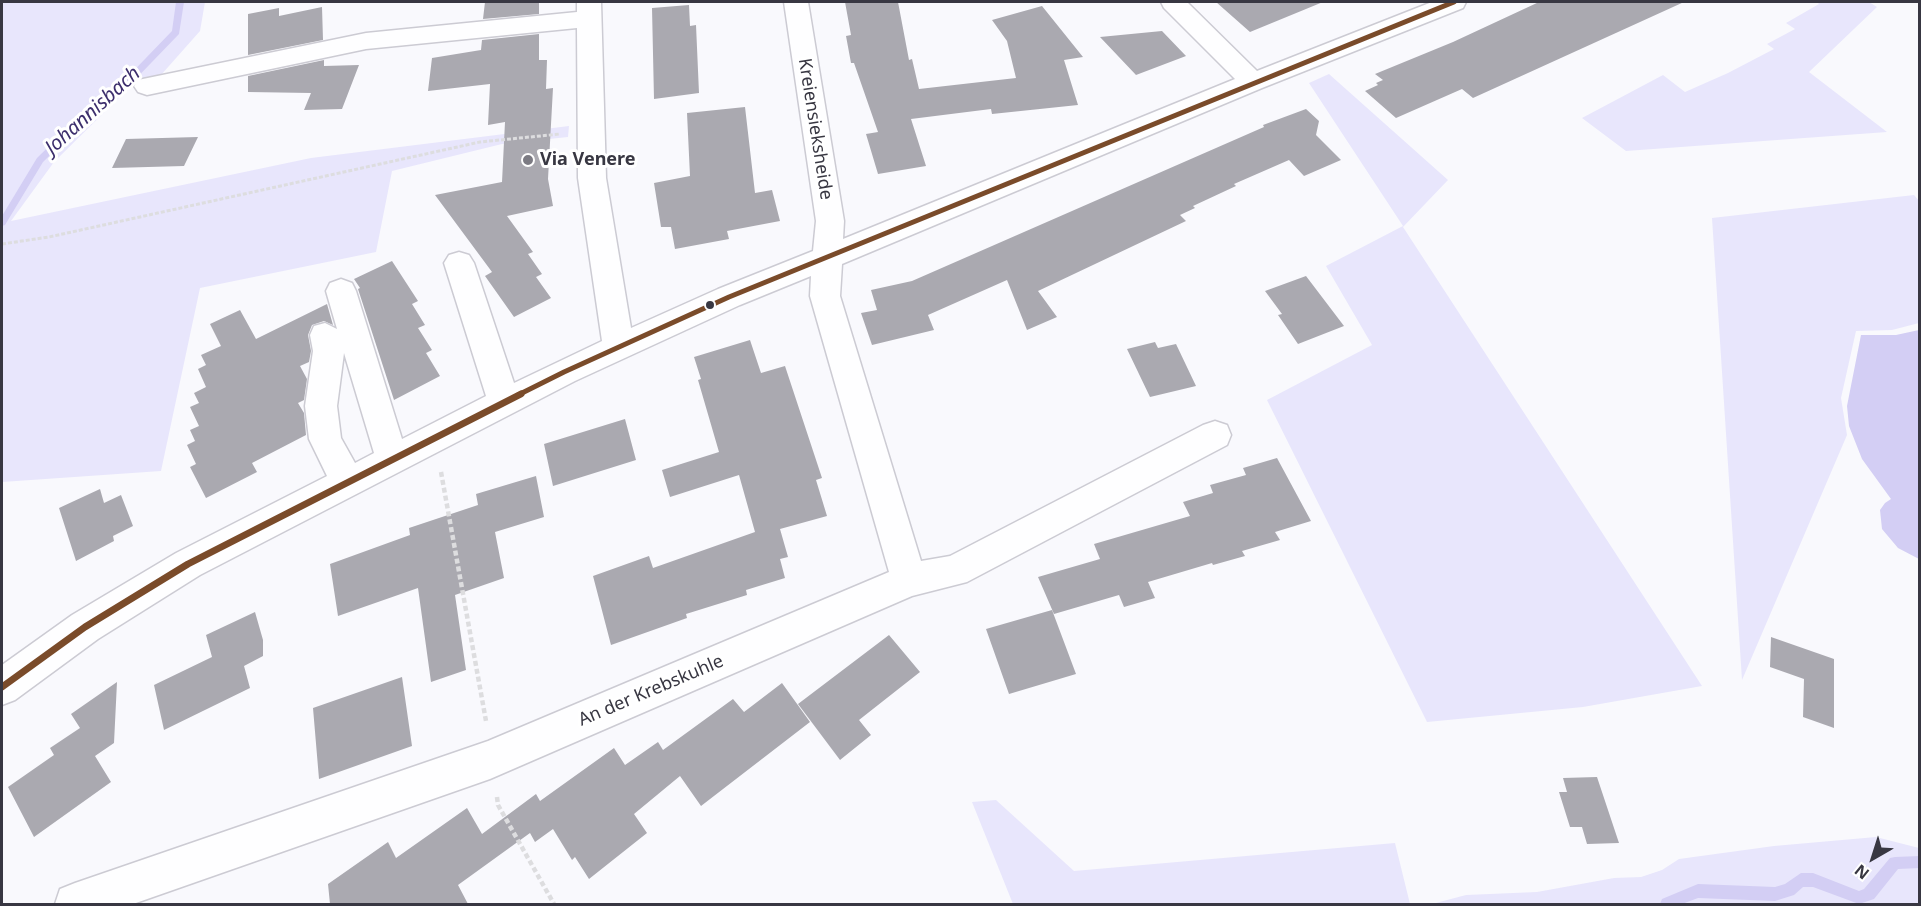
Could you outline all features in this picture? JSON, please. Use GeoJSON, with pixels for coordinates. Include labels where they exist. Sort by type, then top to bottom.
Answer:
{"type":"FeatureCollection","features":[{"type":"Feature","properties":{"kind":"street","name":"Kreiensieksheide"},"geometry":{"type":"LineString","coordinates":[[796,2],[830,220],[825,258]]}},
{"type":"Feature","properties":{"kind":"street"},"geometry":{"type":"LineString","coordinates":[[1173,2],[1253,82]]}},
{"type":"Feature","properties":{"kind":"street"},"geometry":{"type":"LineString","coordinates":[[2,687],[85,627],[188,564],[435,435],[618,346],[729,297],[1454,2]]}},
{"type":"Feature","properties":{"kind":"street"},"geometry":{"type":"LineString","coordinates":[[147,86],[366,41],[589,10],[592,178],[618,346]]}},
{"type":"Feature","properties":{"kind":"street"},"geometry":{"type":"LineString","coordinates":[[825,258],[825,296],[909,580]]}},
{"type":"Feature","properties":{"kind":"street"},"geometry":{"type":"LineString","coordinates":[[459,264],[504,401]]}},
{"type":"Feature","properties":{"kind":"street"},"geometry":{"type":"LineString","coordinates":[[341,291],[392,458]]}},
{"type":"Feature","properties":{"kind":"street"},"geometry":{"type":"LineString","coordinates":[[325,335],[330,351],[321,406],[325,439],[347,481]]}},
{"type":"Feature","properties":{"kind":"street","name":"An der Krebskuhle"},"geometry":{"type":"LineString","coordinates":[[75,904],[490,760],[909,580],[955,571],[1215,435]]}},
{"type":"Feature","properties":{"kind":"path"},"geometry":{"type":"LineString","coordinates":[[2,244],[49,237],[480,142],[591,131]]}},
{"type":"Feature","properties":{"kind":"path"},"geometry":{"type":"LineString","coordinates":[[435,435],[489,740],[498,805],[554,904]]}},
{"type":"Feature","properties":{"kind":"shaded area"},"geometry":{"type":"Polygon","coordinates":[[[2,2],[205,2],[200,31],[161,75],[138,79],[54,162],[11,221],[311,158],[569,126],[568,137],[502,144],[392,171],[376,252],[200,288],[161,471],[2,482],[2,2]]]}},
{"type":"Feature","properties":{"kind":"shaded area"},"geometry":{"type":"Polygon","coordinates":[[[1817,2],[1869,2],[1877,7],[1809,72],[1887,132],[1626,151],[1582,118],[1663,75],[1685,92],[1728,73],[1774,49],[1767,44],[1795,29],[1786,23],[1819,4],[1817,2]]]}},
{"type":"Feature","properties":{"kind":"shaded area"},"geometry":{"type":"Polygon","coordinates":[[[1329,74],[1448,180],[1403,227],[1702,686],[1583,707],[1427,722],[1267,400],[1372,345],[1326,266],[1403,226],[1309,83],[1329,74]]]}},
{"type":"Feature","properties":{"kind":"shaded area"},"geometry":{"type":"Polygon","coordinates":[[[1914,195],[1920,202],[1919,323],[1892,330],[1856,331],[1841,398],[1847,435],[1742,680],[1712,218],[1914,195]]]}},
{"type":"Feature","properties":{"kind":"shaded area"},"geometry":{"type":"Polygon","coordinates":[[[1919,330],[1919,559],[1898,548],[1882,529],[1880,510],[1891,499],[1862,459],[1849,426],[1847,406],[1861,335],[1896,335],[1919,330]]]}},
{"type":"Feature","properties":{"kind":"shaded area"},"geometry":{"type":"Polygon","coordinates":[[[996,800],[1074,871],[1395,843],[1410,904],[1013,904],[972,802],[996,800]]]}},
{"type":"Feature","properties":{"kind":"shaded area"},"geometry":{"type":"Polygon","coordinates":[[[1876,837],[1919,848],[1919,904],[1432,904],[1466,895],[1537,892],[1614,878],[1641,877],[1662,870],[1679,859],[1774,846],[1876,837]]]}},
{"type":"Feature","properties":{"kind":"building"},"geometry":{"type":"Polygon","coordinates":[[[485,2],[539,2],[539,14],[483,19],[485,2]]]}},
{"type":"Feature","properties":{"kind":"building"},"geometry":{"type":"Polygon","coordinates":[[[845,2],[898,2],[909,60],[912,59],[919,89],[1016,78],[1007,41],[992,20],[1042,6],[1083,57],[1064,60],[1078,105],[992,114],[991,109],[911,119],[926,166],[878,174],[866,134],[878,132],[854,63],[851,63],[846,36],[851,35],[845,2]]]}},
{"type":"Feature","properties":{"kind":"building"},"geometry":{"type":"Polygon","coordinates":[[[1216,2],[1323,2],[1250,32],[1216,2]]]}},
{"type":"Feature","properties":{"kind":"building"},"geometry":{"type":"Polygon","coordinates":[[[1539,2],[1684,2],[1473,98],[1462,89],[1396,118],[1365,91],[1383,80],[1375,74],[1453,42],[1539,2]]]}},
{"type":"Feature","properties":{"kind":"building"},"geometry":{"type":"Polygon","coordinates":[[[689,5],[690,26],[696,25],[699,93],[654,99],[652,8],[689,5]]]}},
{"type":"Feature","properties":{"kind":"building"},"geometry":{"type":"Polygon","coordinates":[[[322,7],[323,40],[248,55],[248,14],[279,8],[279,16],[322,7]]]}},
{"type":"Feature","properties":{"kind":"building"},"geometry":{"type":"Polygon","coordinates":[[[1162,31],[1186,56],[1136,75],[1100,37],[1162,31]]]}},
{"type":"Feature","properties":{"kind":"building"},"geometry":{"type":"Polygon","coordinates":[[[539,34],[539,60],[547,60],[546,89],[553,88],[548,179],[553,206],[507,216],[533,252],[528,254],[542,274],[536,277],[551,298],[514,317],[485,276],[492,272],[435,195],[502,182],[505,122],[488,125],[490,84],[428,91],[432,58],[481,50],[482,40],[539,34]]]}},
{"type":"Feature","properties":{"kind":"building"},"geometry":{"type":"Polygon","coordinates":[[[324,60],[324,66],[359,65],[342,109],[304,110],[311,93],[248,92],[248,76],[324,60]]]}},
{"type":"Feature","properties":{"kind":"building"},"geometry":{"type":"Polygon","coordinates":[[[745,107],[755,193],[772,190],[780,221],[727,231],[729,239],[675,249],[671,227],[661,227],[654,183],[690,176],[687,113],[745,107]]]}},
{"type":"Feature","properties":{"kind":"building"},"geometry":{"type":"Polygon","coordinates":[[[1306,109],[1319,121],[1316,135],[1341,160],[1304,176],[1289,160],[1234,184],[1236,186],[1193,206],[1195,208],[1180,215],[1186,221],[1038,291],[1057,317],[1027,330],[1007,280],[928,315],[934,330],[872,345],[861,313],[877,310],[871,290],[912,281],[1264,127],[1263,125],[1306,109]]]}},
{"type":"Feature","properties":{"kind":"building"},"geometry":{"type":"Polygon","coordinates":[[[198,137],[184,166],[112,168],[126,139],[198,137]]]}},
{"type":"Feature","properties":{"kind":"building"},"geometry":{"type":"Polygon","coordinates":[[[392,261],[418,301],[412,304],[425,325],[418,328],[432,350],[426,353],[440,376],[394,400],[358,289],[360,288],[354,279],[392,261]]]}},
{"type":"Feature","properties":{"kind":"building"},"geometry":{"type":"Polygon","coordinates":[[[1306,276],[1344,326],[1298,344],[1278,315],[1282,314],[1265,291],[1306,276]]]}},
{"type":"Feature","properties":{"kind":"building"},"geometry":{"type":"Polygon","coordinates":[[[327,304],[333,325],[324,321],[312,325],[308,335],[311,351],[309,362],[300,366],[307,379],[304,400],[298,403],[304,413],[306,435],[252,463],[257,472],[206,498],[190,467],[196,464],[187,445],[195,441],[190,430],[199,426],[190,407],[199,403],[194,393],[206,387],[198,369],[206,365],[201,355],[221,346],[210,324],[240,310],[256,339],[327,304]]]}},
{"type":"Feature","properties":{"kind":"building"},"geometry":{"type":"Polygon","coordinates":[[[750,340],[761,373],[785,366],[822,478],[816,480],[827,516],[780,529],[788,557],[780,559],[785,578],[746,590],[747,595],[686,614],[687,618],[611,645],[593,576],[649,556],[653,568],[755,532],[739,475],[670,497],[662,470],[719,452],[698,380],[701,379],[694,357],[750,340]]]}},
{"type":"Feature","properties":{"kind":"building"},"geometry":{"type":"Polygon","coordinates":[[[1155,342],[1158,348],[1176,344],[1196,386],[1150,397],[1127,349],[1155,342]]]}},
{"type":"Feature","properties":{"kind":"building"},"geometry":{"type":"Polygon","coordinates":[[[625,419],[636,460],[553,486],[544,444],[625,419]]]}},
{"type":"Feature","properties":{"kind":"building"},"geometry":{"type":"Polygon","coordinates":[[[1277,458],[1311,521],[1275,532],[1280,540],[1242,551],[1245,556],[1148,582],[1155,598],[1124,607],[1119,595],[1054,614],[1038,577],[1100,559],[1094,544],[1190,516],[1183,502],[1213,493],[1210,485],[1246,475],[1243,468],[1277,458]]]}},
{"type":"Feature","properties":{"kind":"building"},"geometry":{"type":"Polygon","coordinates":[[[536,476],[544,517],[495,532],[504,578],[455,595],[466,670],[431,682],[418,588],[338,616],[330,564],[410,535],[409,528],[478,505],[476,494],[536,476]]]}},
{"type":"Feature","properties":{"kind":"building"},"geometry":{"type":"Polygon","coordinates":[[[100,489],[104,503],[121,495],[133,526],[113,536],[114,541],[76,561],[59,508],[100,489]]]}},
{"type":"Feature","properties":{"kind":"building"},"geometry":{"type":"Polygon","coordinates":[[[1052,610],[1076,674],[1009,694],[986,629],[1052,610]]]}},
{"type":"Feature","properties":{"kind":"building"},"geometry":{"type":"Polygon","coordinates":[[[255,612],[263,640],[263,656],[244,666],[250,688],[164,730],[154,685],[212,657],[206,635],[255,612]]]}},
{"type":"Feature","properties":{"kind":"building"},"geometry":{"type":"Polygon","coordinates":[[[889,635],[920,672],[859,720],[871,735],[840,760],[798,704],[889,635]]]}},
{"type":"Feature","properties":{"kind":"building"},"geometry":{"type":"Polygon","coordinates":[[[1771,637],[1834,659],[1834,728],[1803,717],[1804,679],[1770,667],[1771,637]]]}},
{"type":"Feature","properties":{"kind":"building"},"geometry":{"type":"Polygon","coordinates":[[[402,677],[412,746],[319,779],[313,708],[402,677]]]}},
{"type":"Feature","properties":{"kind":"building"},"geometry":{"type":"Polygon","coordinates":[[[117,682],[114,743],[95,756],[111,782],[34,837],[8,787],[54,755],[50,748],[80,728],[71,714],[117,682]]]}},
{"type":"Feature","properties":{"kind":"building"},"geometry":{"type":"Polygon","coordinates":[[[782,683],[810,722],[701,806],[680,776],[634,814],[647,833],[589,879],[575,857],[572,860],[553,829],[535,842],[530,833],[458,885],[468,904],[330,904],[328,884],[388,842],[396,858],[467,808],[482,834],[536,794],[540,801],[614,748],[625,765],[658,742],[663,750],[733,699],[744,712],[782,683]]]}},
{"type":"Feature","properties":{"kind":"building"},"geometry":{"type":"Polygon","coordinates":[[[1597,777],[1619,843],[1587,844],[1582,827],[1570,827],[1559,792],[1567,792],[1563,778],[1597,777]]]}},
{"type":"Feature","properties":{"kind":"waterway","name":"Johannisbach"},"geometry":{"type":"LineString","coordinates":[[2,223],[40,160],[90,111],[121,89],[176,32],[180,2]]}},
{"type":"Feature","properties":{"kind":"waterway"},"geometry":{"type":"LineString","coordinates":[[1667,904],[1698,891],[1775,894],[1789,890],[1801,880],[1813,880],[1859,898],[1869,894],[1895,863],[1920,862]]}},
{"type":"Feature","properties":{"kind":"transit line"},"geometry":{"type":"LineString","coordinates":[[2,687],[85,627],[188,564],[564,372],[729,297],[1454,2]]}},
{"type":"Feature","properties":{"kind":"place","name":"Via Venere"},"geometry":{"type":"Point","coordinates":[528,160]}}]}
